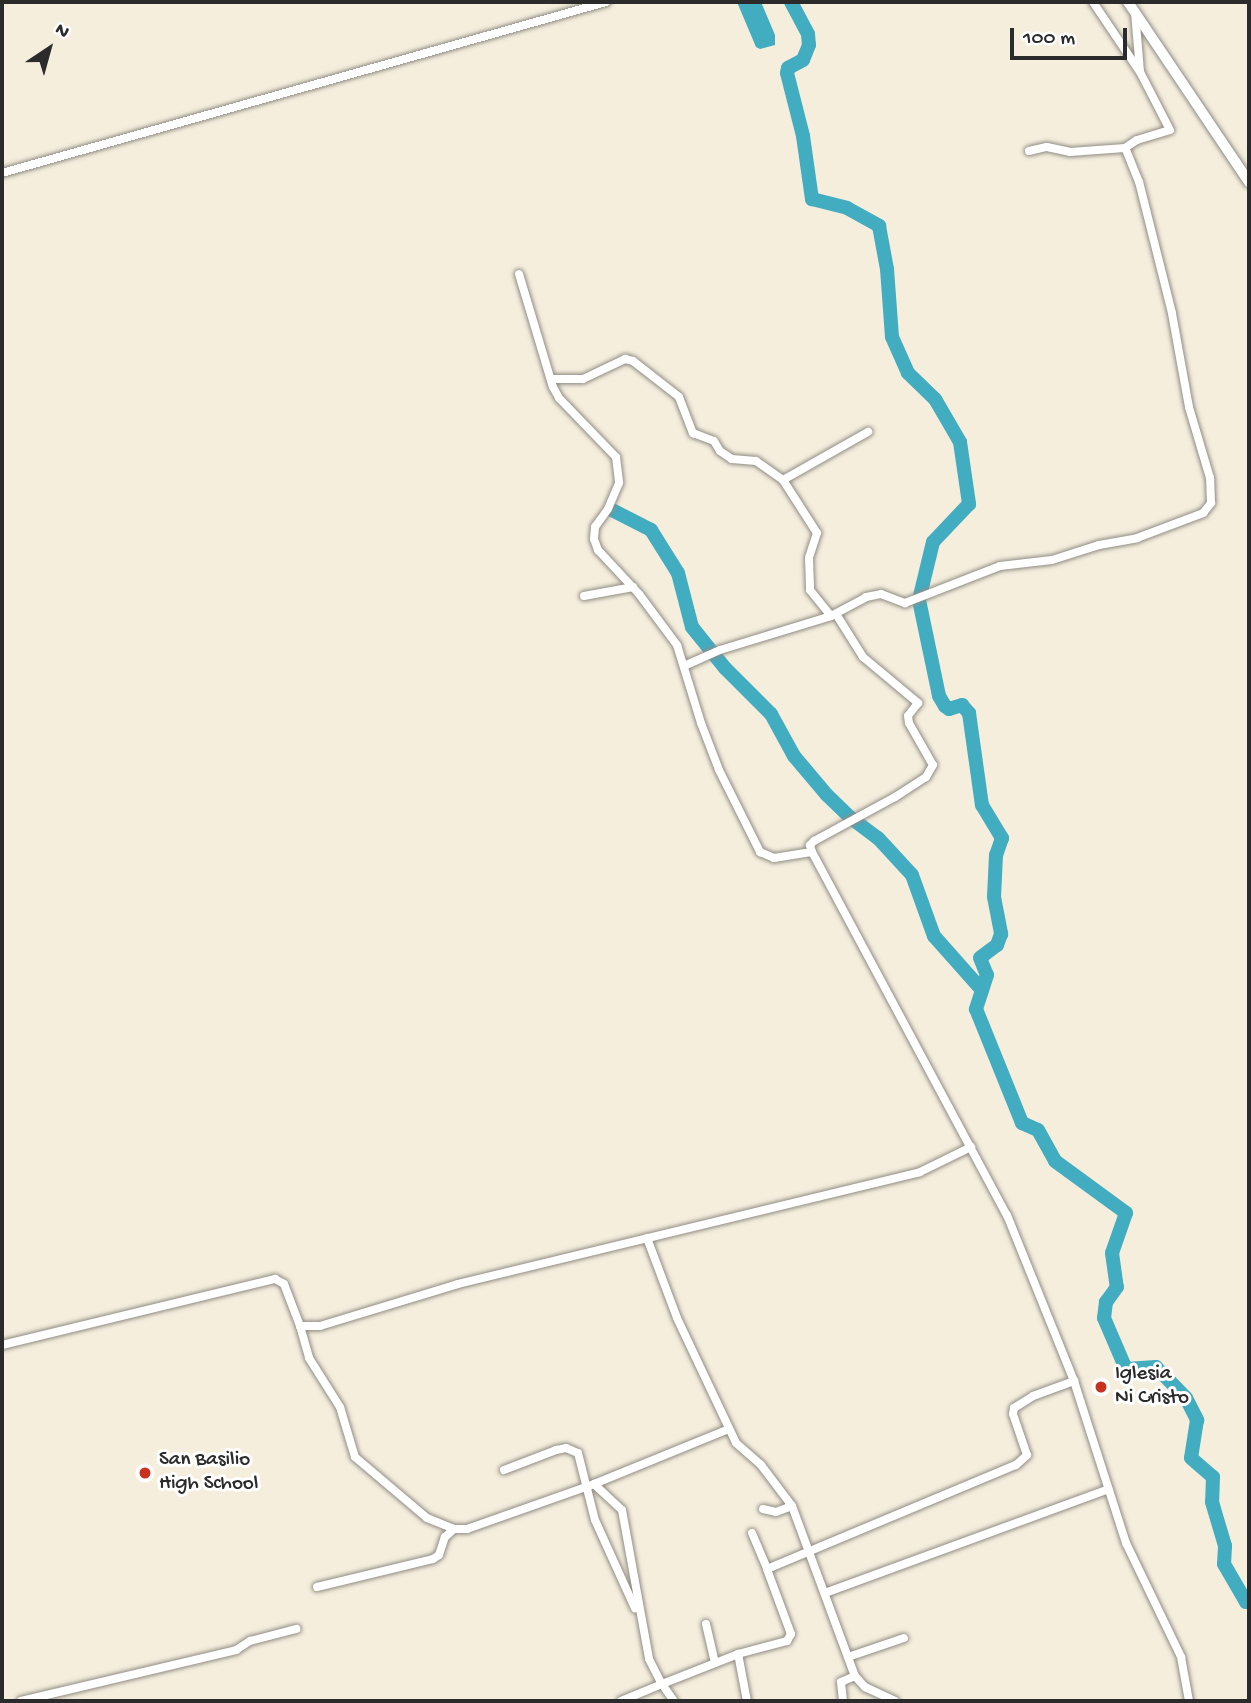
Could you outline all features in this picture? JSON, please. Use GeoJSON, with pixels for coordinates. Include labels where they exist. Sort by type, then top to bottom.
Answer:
{"type":"FeatureCollection","features":[{"type":"Feature","properties":{"kind":"street"},"geometry":{"type":"LineString","coordinates":[[2,173],[606,2]]}},
{"type":"Feature","properties":{"kind":"street"},"geometry":{"type":"LineString","coordinates":[[1030,151],[1047,147],[1070,152],[1125,148],[1137,140],[1170,131],[1140,72],[1093,2]]}},
{"type":"Feature","properties":{"kind":"street"},"geometry":{"type":"LineString","coordinates":[[1128,2],[1249,182]]}},
{"type":"Feature","properties":{"kind":"street"},"geometry":{"type":"LineString","coordinates":[[1135,12],[1140,72]]}},
{"type":"Feature","properties":{"kind":"street"},"geometry":{"type":"LineString","coordinates":[[684,666],[720,650],[834,615],[866,597],[881,594],[905,603],[1000,566],[1052,560],[1100,545],[1136,538],[1203,513],[1211,503],[1210,478],[1189,407],[1172,313],[1139,181],[1125,148]]}},
{"type":"Feature","properties":{"kind":"street"},"geometry":{"type":"LineString","coordinates":[[519,274],[559,398],[616,457],[619,483],[608,509],[598,520],[594,539],[598,550],[633,587],[677,645],[719,770],[760,852],[774,858],[812,852]]}},
{"type":"Feature","properties":{"kind":"street"},"geometry":{"type":"LineString","coordinates":[[551,379],[583,379],[625,359],[633,361],[679,397],[693,433],[715,441],[720,451],[732,458],[756,461],[782,480],[817,533],[809,558],[810,590],[834,615],[863,657],[918,703],[908,716],[909,723],[933,765],[926,777],[810,845],[936,1088],[971,1147],[1012,1226],[1074,1381],[1126,1543],[1181,1657],[1189,1701]]}},
{"type":"Feature","properties":{"kind":"street"},"geometry":{"type":"LineString","coordinates":[[782,480],[868,432]]}},
{"type":"Feature","properties":{"kind":"street"},"geometry":{"type":"LineString","coordinates":[[584,596],[633,587]]}},
{"type":"Feature","properties":{"kind":"street"},"geometry":{"type":"LineString","coordinates":[[300,1326],[320,1326],[458,1284],[920,1172],[971,1147]]}},
{"type":"Feature","properties":{"kind":"street"},"geometry":{"type":"LineString","coordinates":[[648,1238],[662,1284],[736,1443],[761,1465],[792,1506],[855,1676],[864,1687],[895,1701]]}},
{"type":"Feature","properties":{"kind":"street"},"geometry":{"type":"LineString","coordinates":[[2,1345],[275,1279],[284,1283],[309,1358],[340,1407],[355,1457],[427,1517],[454,1529],[467,1528],[591,1485],[729,1429]]}},
{"type":"Feature","properties":{"kind":"street"},"geometry":{"type":"LineString","coordinates":[[767,1569],[1023,1461],[1027,1455],[1014,1408],[1033,1396],[1074,1381]]}},
{"type":"Feature","properties":{"kind":"street"},"geometry":{"type":"LineString","coordinates":[[503,1471],[566,1448],[574,1450],[580,1457],[591,1485],[595,1520],[640,1619]]}},
{"type":"Feature","properties":{"kind":"street"},"geometry":{"type":"LineString","coordinates":[[591,1485],[622,1510],[649,1659],[674,1701]]}},
{"type":"Feature","properties":{"kind":"street"},"geometry":{"type":"LineString","coordinates":[[825,1593],[1109,1489]]}},
{"type":"Feature","properties":{"kind":"street"},"geometry":{"type":"LineString","coordinates":[[763,1509],[776,1512],[792,1506]]}},
{"type":"Feature","properties":{"kind":"street"},"geometry":{"type":"LineString","coordinates":[[317,1587],[433,1559],[439,1555],[445,1537],[454,1529]]}},
{"type":"Feature","properties":{"kind":"street"},"geometry":{"type":"LineString","coordinates":[[621,1701],[738,1654],[787,1641],[790,1637],[752,1533]]}},
{"type":"Feature","properties":{"kind":"street"},"geometry":{"type":"LineString","coordinates":[[706,1624],[715,1663]]}},
{"type":"Feature","properties":{"kind":"street"},"geometry":{"type":"LineString","coordinates":[[21,1701],[236,1650],[250,1641],[296,1629]]}},
{"type":"Feature","properties":{"kind":"street"},"geometry":{"type":"LineString","coordinates":[[848,1657],[904,1638]]}},
{"type":"Feature","properties":{"kind":"street"},"geometry":{"type":"LineString","coordinates":[[738,1654],[747,1701]]}},
{"type":"Feature","properties":{"kind":"street"},"geometry":{"type":"LineString","coordinates":[[843,1701],[841,1682],[855,1676]]}},
{"type":"Feature","properties":{"kind":"water"},"geometry":{"type":"Polygon","coordinates":[[[737,2],[761,2],[775,35],[775,45],[760,49],[756,47],[737,2]]]}},
{"type":"Feature","properties":{"kind":"waterway"},"geometry":{"type":"LineString","coordinates":[[791,2],[808,34],[809,45],[803,60],[788,68],[787,73],[803,136],[812,199],[847,208],[879,226],[887,269],[892,337],[908,373],[935,399],[960,442],[969,504],[933,542],[919,600],[939,696],[949,709],[962,705],[969,713],[982,805],[1002,838],[996,855],[994,897],[1001,934],[997,945],[980,958],[987,975],[976,1009],[1022,1123],[1038,1130],[1055,1161],[1126,1213],[1112,1253],[1117,1287],[1106,1302],[1104,1318],[1126,1369],[1156,1367],[1186,1398],[1197,1420],[1191,1458],[1213,1477],[1212,1502],[1225,1546],[1224,1564],[1246,1602],[1249,1601]]}},
{"type":"Feature","properties":{"kind":"waterway"},"geometry":{"type":"LineString","coordinates":[[612,510],[651,530],[678,573],[692,627],[725,668],[771,714],[794,756],[827,795],[851,818],[878,838],[912,875],[934,936],[982,990]]}},
{"type":"Feature","properties":{"kind":"place","name":"Iglesia Ni Cristo"},"geometry":{"type":"Point","coordinates":[1101,1387]}},
{"type":"Feature","properties":{"kind":"place","name":"San Basilio High School"},"geometry":{"type":"Point","coordinates":[145,1473]}}]}
